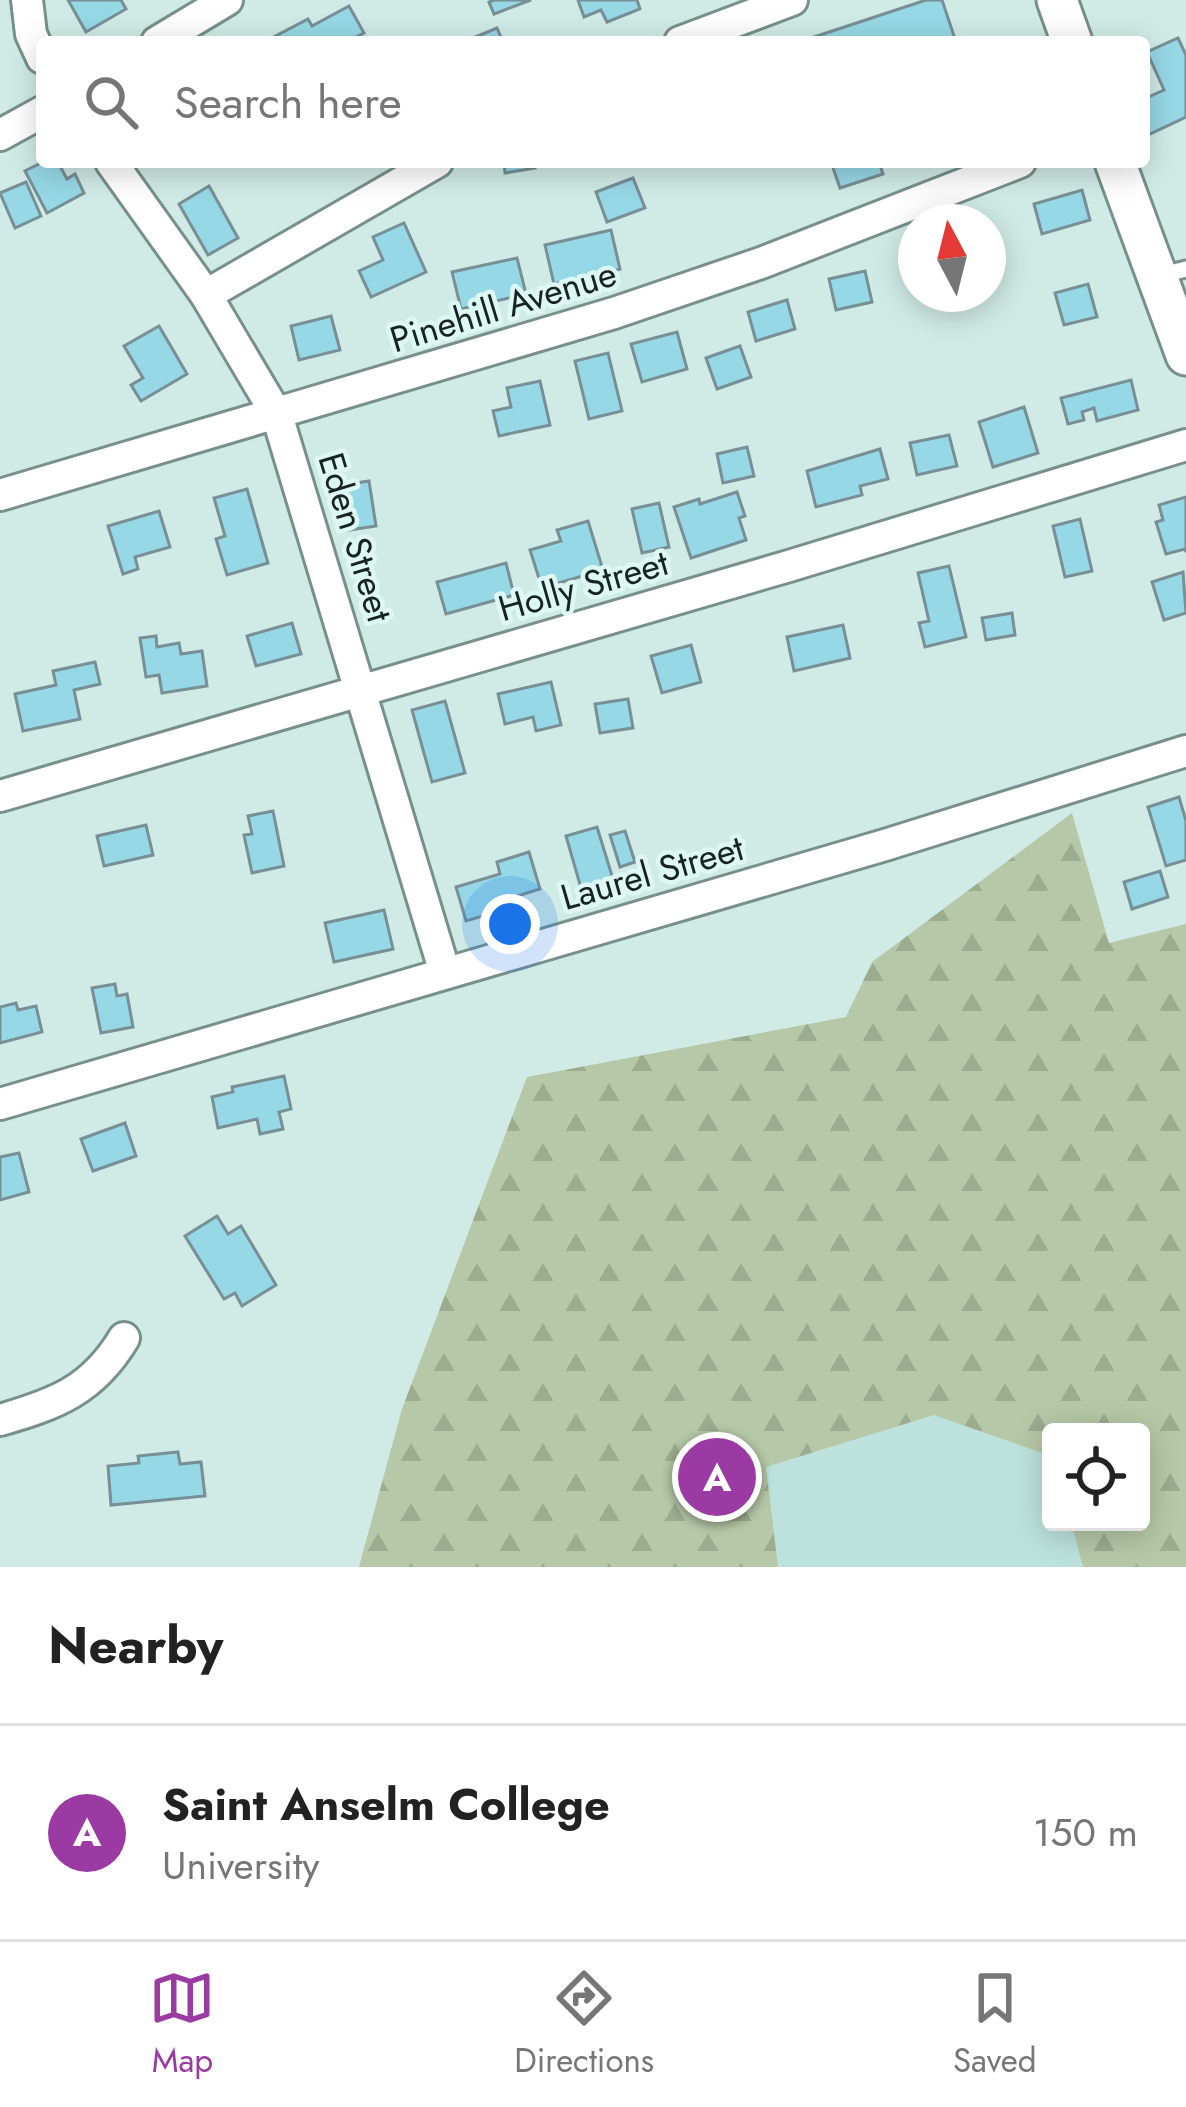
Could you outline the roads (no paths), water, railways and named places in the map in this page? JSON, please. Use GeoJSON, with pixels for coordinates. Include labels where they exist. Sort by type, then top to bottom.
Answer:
{"type":"FeatureCollection","features":[{"type":"Feature","properties":{"kind":"street"},"geometry":{"type":"LineString","coordinates":[[27,0],[36,45]]}},
{"type":"Feature","properties":{"kind":"street"},"geometry":{"type":"LineString","coordinates":[[167,36],[227,0]]}},
{"type":"Feature","properties":{"kind":"street"},"geometry":{"type":"LineString","coordinates":[[696,36],[792,0]]}},
{"type":"Feature","properties":{"kind":"street"},"geometry":{"type":"LineString","coordinates":[[1057,0],[1070,36]]}},
{"type":"Feature","properties":{"kind":"street"},"geometry":{"type":"LineString","coordinates":[[0,135],[36,115]]}},
{"type":"Feature","properties":{"kind":"street","name":"Eden Street"},"geometry":{"type":"LineString","coordinates":[[115,168],[206,295],[277,415],[445,973]]}},
{"type":"Feature","properties":{"kind":"street"},"geometry":{"type":"LineString","coordinates":[[206,295],[427,168]]}},
{"type":"Feature","properties":{"kind":"street","name":"Pinehill Avenue"},"geometry":{"type":"LineString","coordinates":[[0,495],[506,347],[761,263],[1005,168]]}},
{"type":"Feature","properties":{"kind":"street"},"geometry":{"type":"LineString","coordinates":[[1118,168],[1170,272],[1186,355]]}},
{"type":"Feature","properties":{"kind":"street","name":"Holly Street"},"geometry":{"type":"LineString","coordinates":[[0,796],[1186,445]]}},
{"type":"Feature","properties":{"kind":"street","name":"Laurel Street"},"geometry":{"type":"LineString","coordinates":[[0,1104],[885,845],[1186,751]]}},
{"type":"Feature","properties":{"kind":"street"},"geometry":{"type":"LineString","coordinates":[[0,1420],[82,1388],[124,1339]]}},
{"type":"Feature","properties":{"kind":"place","name":"Saint Anselm College"},"geometry":{"type":"Point","coordinates":[717,1477]}}]}
